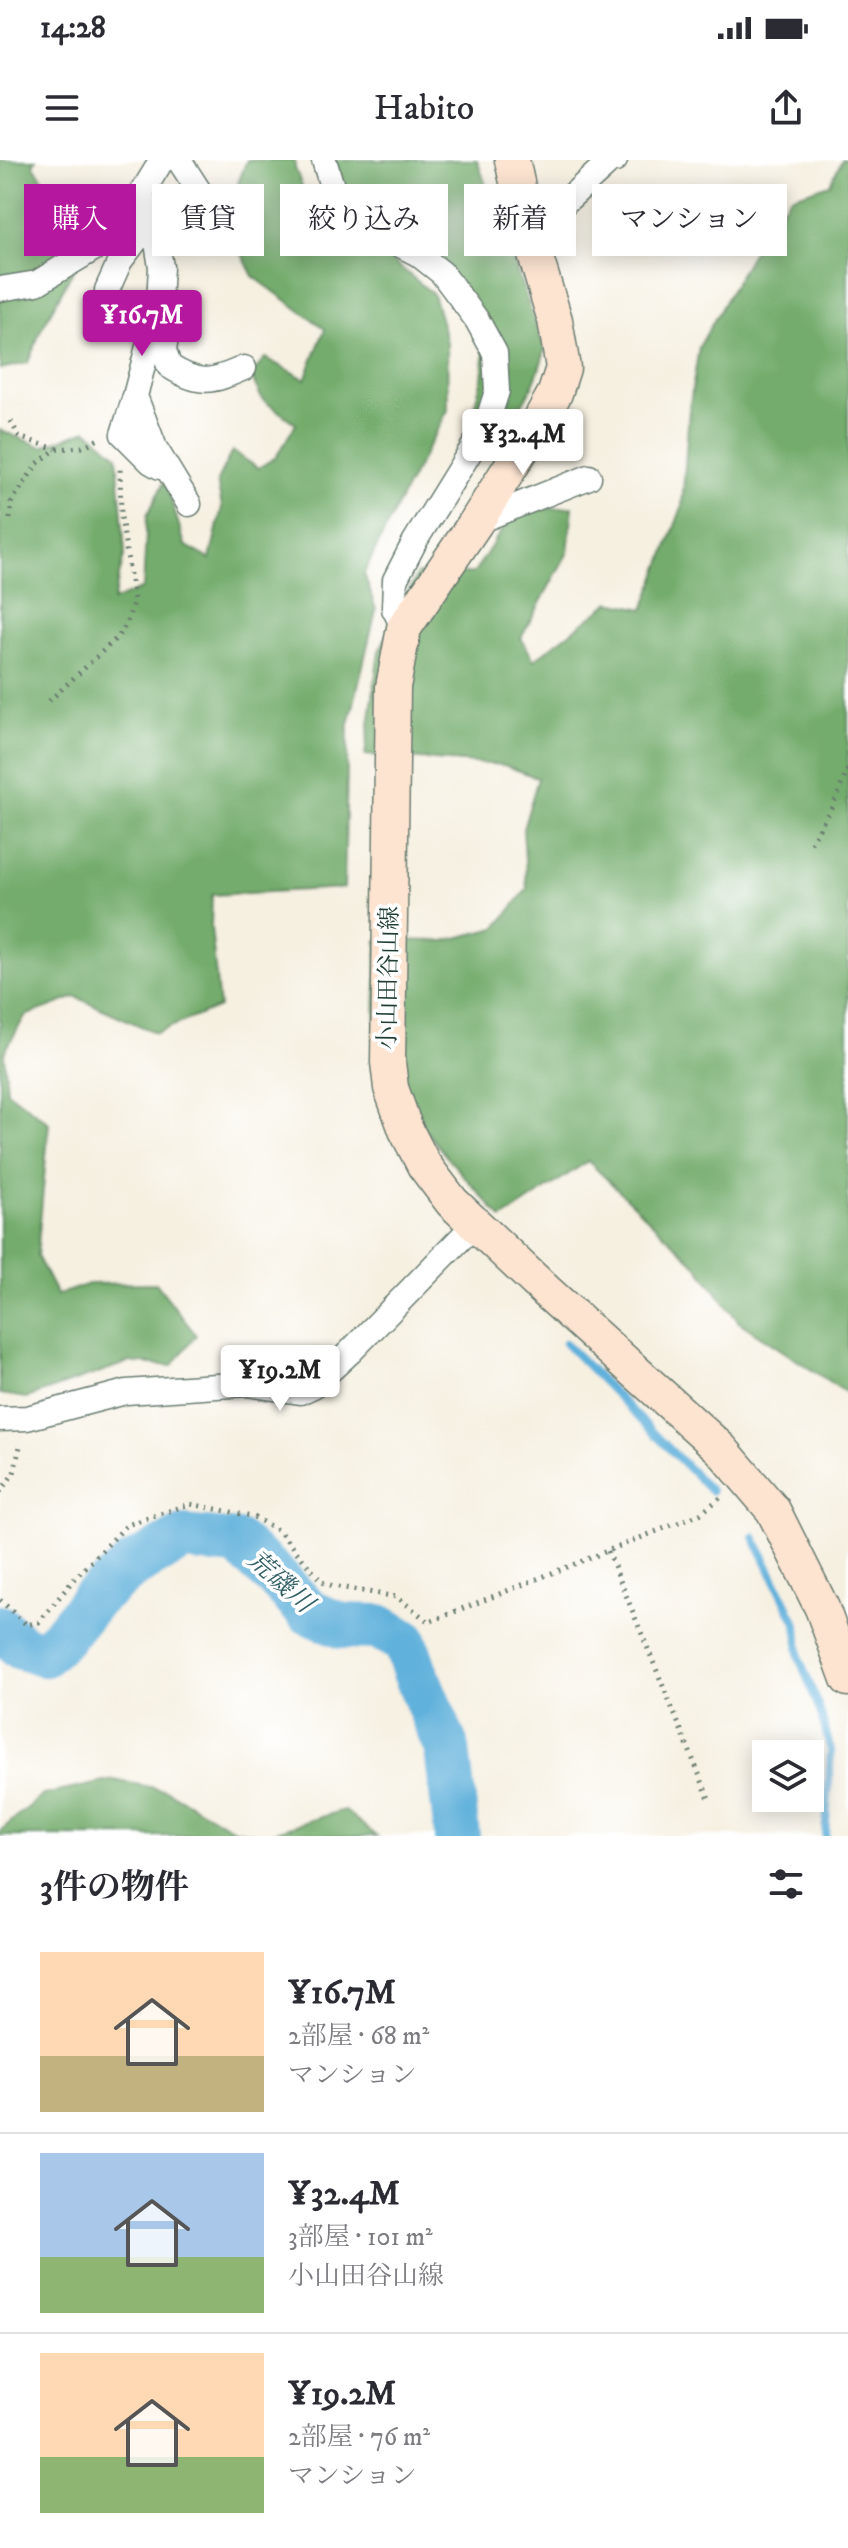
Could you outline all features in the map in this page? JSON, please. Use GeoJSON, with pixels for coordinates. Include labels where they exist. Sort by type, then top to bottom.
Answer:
{"type":"FeatureCollection","features":[{"type":"Feature","properties":{"kind":"main road","name":"小山田谷山線"},"geometry":{"type":"LineString","coordinates":[[512,160],[517,184]]}},
{"type":"Feature","properties":{"kind":"main road","name":"小山田谷山線"},"geometry":{"type":"LineString","coordinates":[[535,256],[555,320],[563,368],[555,393],[476,522],[404,628],[393,687],[388,1062],[391,1088],[406,1130],[424,1165],[452,1202],[721,1449],[773,1510],[822,1608],[848,1679]]}},
{"type":"Feature","properties":{"kind":"street"},"geometry":{"type":"LineString","coordinates":[[179,160],[194,184]]}},
{"type":"Feature","properties":{"kind":"street"},"geometry":{"type":"LineString","coordinates":[[324,160],[333,190],[351,212],[379,234],[418,254],[442,273],[477,320],[495,353],[497,391],[486,426],[415,541],[395,580],[394,609],[404,628]]}},
{"type":"Feature","properties":{"kind":"street"},"geometry":{"type":"LineString","coordinates":[[576,192],[610,161],[615,160]]}},
{"type":"Feature","properties":{"kind":"street"},"geometry":{"type":"LineString","coordinates":[[0,289],[37,283],[95,248],[135,204],[157,167]]}},
{"type":"Feature","properties":{"kind":"street"},"geometry":{"type":"LineString","coordinates":[[107,290],[120,261],[152,219]]}},
{"type":"Feature","properties":{"kind":"street"},"geometry":{"type":"LineString","coordinates":[[159,256],[159,302],[123,434],[151,462],[169,471]]}},
{"type":"Feature","properties":{"kind":"street"},"geometry":{"type":"LineString","coordinates":[[159,302],[168,327],[164,350],[169,366],[184,376],[203,381],[218,379],[244,368]]}},
{"type":"Feature","properties":{"kind":"street"},"geometry":{"type":"LineString","coordinates":[[135,396],[155,448],[189,504]]}},
{"type":"Feature","properties":{"kind":"street"},"geometry":{"type":"LineString","coordinates":[[476,522],[589,477]]}},
{"type":"Feature","properties":{"kind":"street"},"geometry":{"type":"LineString","coordinates":[[0,1419],[27,1418],[126,1392],[247,1384],[300,1392],[313,1386],[350,1352],[475,1224]]}},
{"type":"Feature","properties":{"kind":"path"},"geometry":{"type":"LineString","coordinates":[[11,421],[19,437],[56,449],[82,447],[109,435],[123,434],[120,506],[134,600],[119,636],[49,701]]}},
{"type":"Feature","properties":{"kind":"path"},"geometry":{"type":"LineString","coordinates":[[10,519],[11,503],[37,464],[56,449]]}},
{"type":"Feature","properties":{"kind":"path"},"geometry":{"type":"LineString","coordinates":[[811,843],[837,797],[848,768]]}},
{"type":"Feature","properties":{"kind":"path"},"geometry":{"type":"LineString","coordinates":[[0,1492],[14,1473],[27,1418]]}},
{"type":"Feature","properties":{"kind":"path"},"geometry":{"type":"LineString","coordinates":[[0,1600],[27,1625],[39,1622],[75,1578],[127,1525],[190,1504],[252,1516],[279,1531],[322,1582],[397,1597],[429,1622],[700,1514],[745,1474]]}},
{"type":"Feature","properties":{"kind":"path"},"geometry":{"type":"LineString","coordinates":[[608,1551],[710,1801]]}},
{"type":"Feature","properties":{"kind":"green space"},"geometry":{"type":"Polygon","coordinates":[[[0,160],[36,160],[33,165],[47,184],[24,184],[24,256],[81,256],[41,330],[28,363],[0,369],[0,160]]]}},
{"type":"Feature","properties":{"kind":"green space"},"geometry":{"type":"Polygon","coordinates":[[[247,160],[295,160],[301,184],[280,184],[280,256],[387,256],[433,294],[447,342],[448,410],[364,573],[376,610],[348,729],[344,888],[212,895],[211,927],[219,1007],[156,1033],[76,997],[25,1016],[4,1053],[7,1091],[49,1123],[37,1256],[57,1295],[89,1284],[156,1283],[196,1335],[172,1366],[129,1362],[27,1398],[0,1394],[0,430],[42,447],[87,430],[117,455],[125,552],[113,601],[143,588],[147,516],[165,480],[185,545],[210,559],[222,507],[217,481],[232,451],[258,468],[276,457],[296,424],[262,399],[251,376],[265,358],[305,379],[325,329],[253,276],[243,256],[264,256],[264,184],[238,183],[247,160]]]}},
{"type":"Feature","properties":{"kind":"green space"},"geometry":{"type":"Polygon","coordinates":[[[323,160],[477,160],[486,184],[464,184],[464,256],[511,256],[545,350],[535,380],[522,404],[506,424],[482,445],[466,437],[482,378],[486,336],[458,291],[428,256],[448,256],[448,184],[338,184],[323,160]]]}},
{"type":"Feature","properties":{"kind":"green space"},"geometry":{"type":"Polygon","coordinates":[[[842,160],[848,160],[848,1394],[739,1322],[697,1266],[588,1161],[502,1219],[447,1157],[374,1066],[377,940],[444,941],[496,928],[527,889],[523,829],[538,778],[504,765],[365,755],[379,651],[417,574],[474,573],[514,511],[573,507],[568,552],[521,638],[534,660],[610,602],[644,609],[682,507],[689,410],[699,347],[750,256],[787,256],[787,201],[790,197],[830,184],[842,160]]]}},
{"type":"Feature","properties":{"kind":"green space"},"geometry":{"type":"Polygon","coordinates":[[[114,1780],[165,1790],[234,1829],[263,1835],[344,1810],[377,1836],[0,1836],[0,1831],[43,1795],[114,1780]]]}},
{"type":"Feature","properties":{"kind":"waterway"},"geometry":{"type":"LineString","coordinates":[[565,1343],[711,1491]]}},
{"type":"Feature","properties":{"kind":"waterway"},"geometry":{"type":"LineString","coordinates":[[754,1537],[797,1625],[799,1657],[820,1711],[831,1751],[825,1836]]}},
{"type":"Feature","properties":{"kind":"waterway","name":"荒磯川"},"geometry":{"type":"LineString","coordinates":[[0,1628],[21,1647],[44,1654],[93,1599],[132,1566],[183,1538],[237,1543],[273,1574],[309,1612],[342,1626],[379,1627],[405,1642],[447,1749],[457,1836]]}}]}
